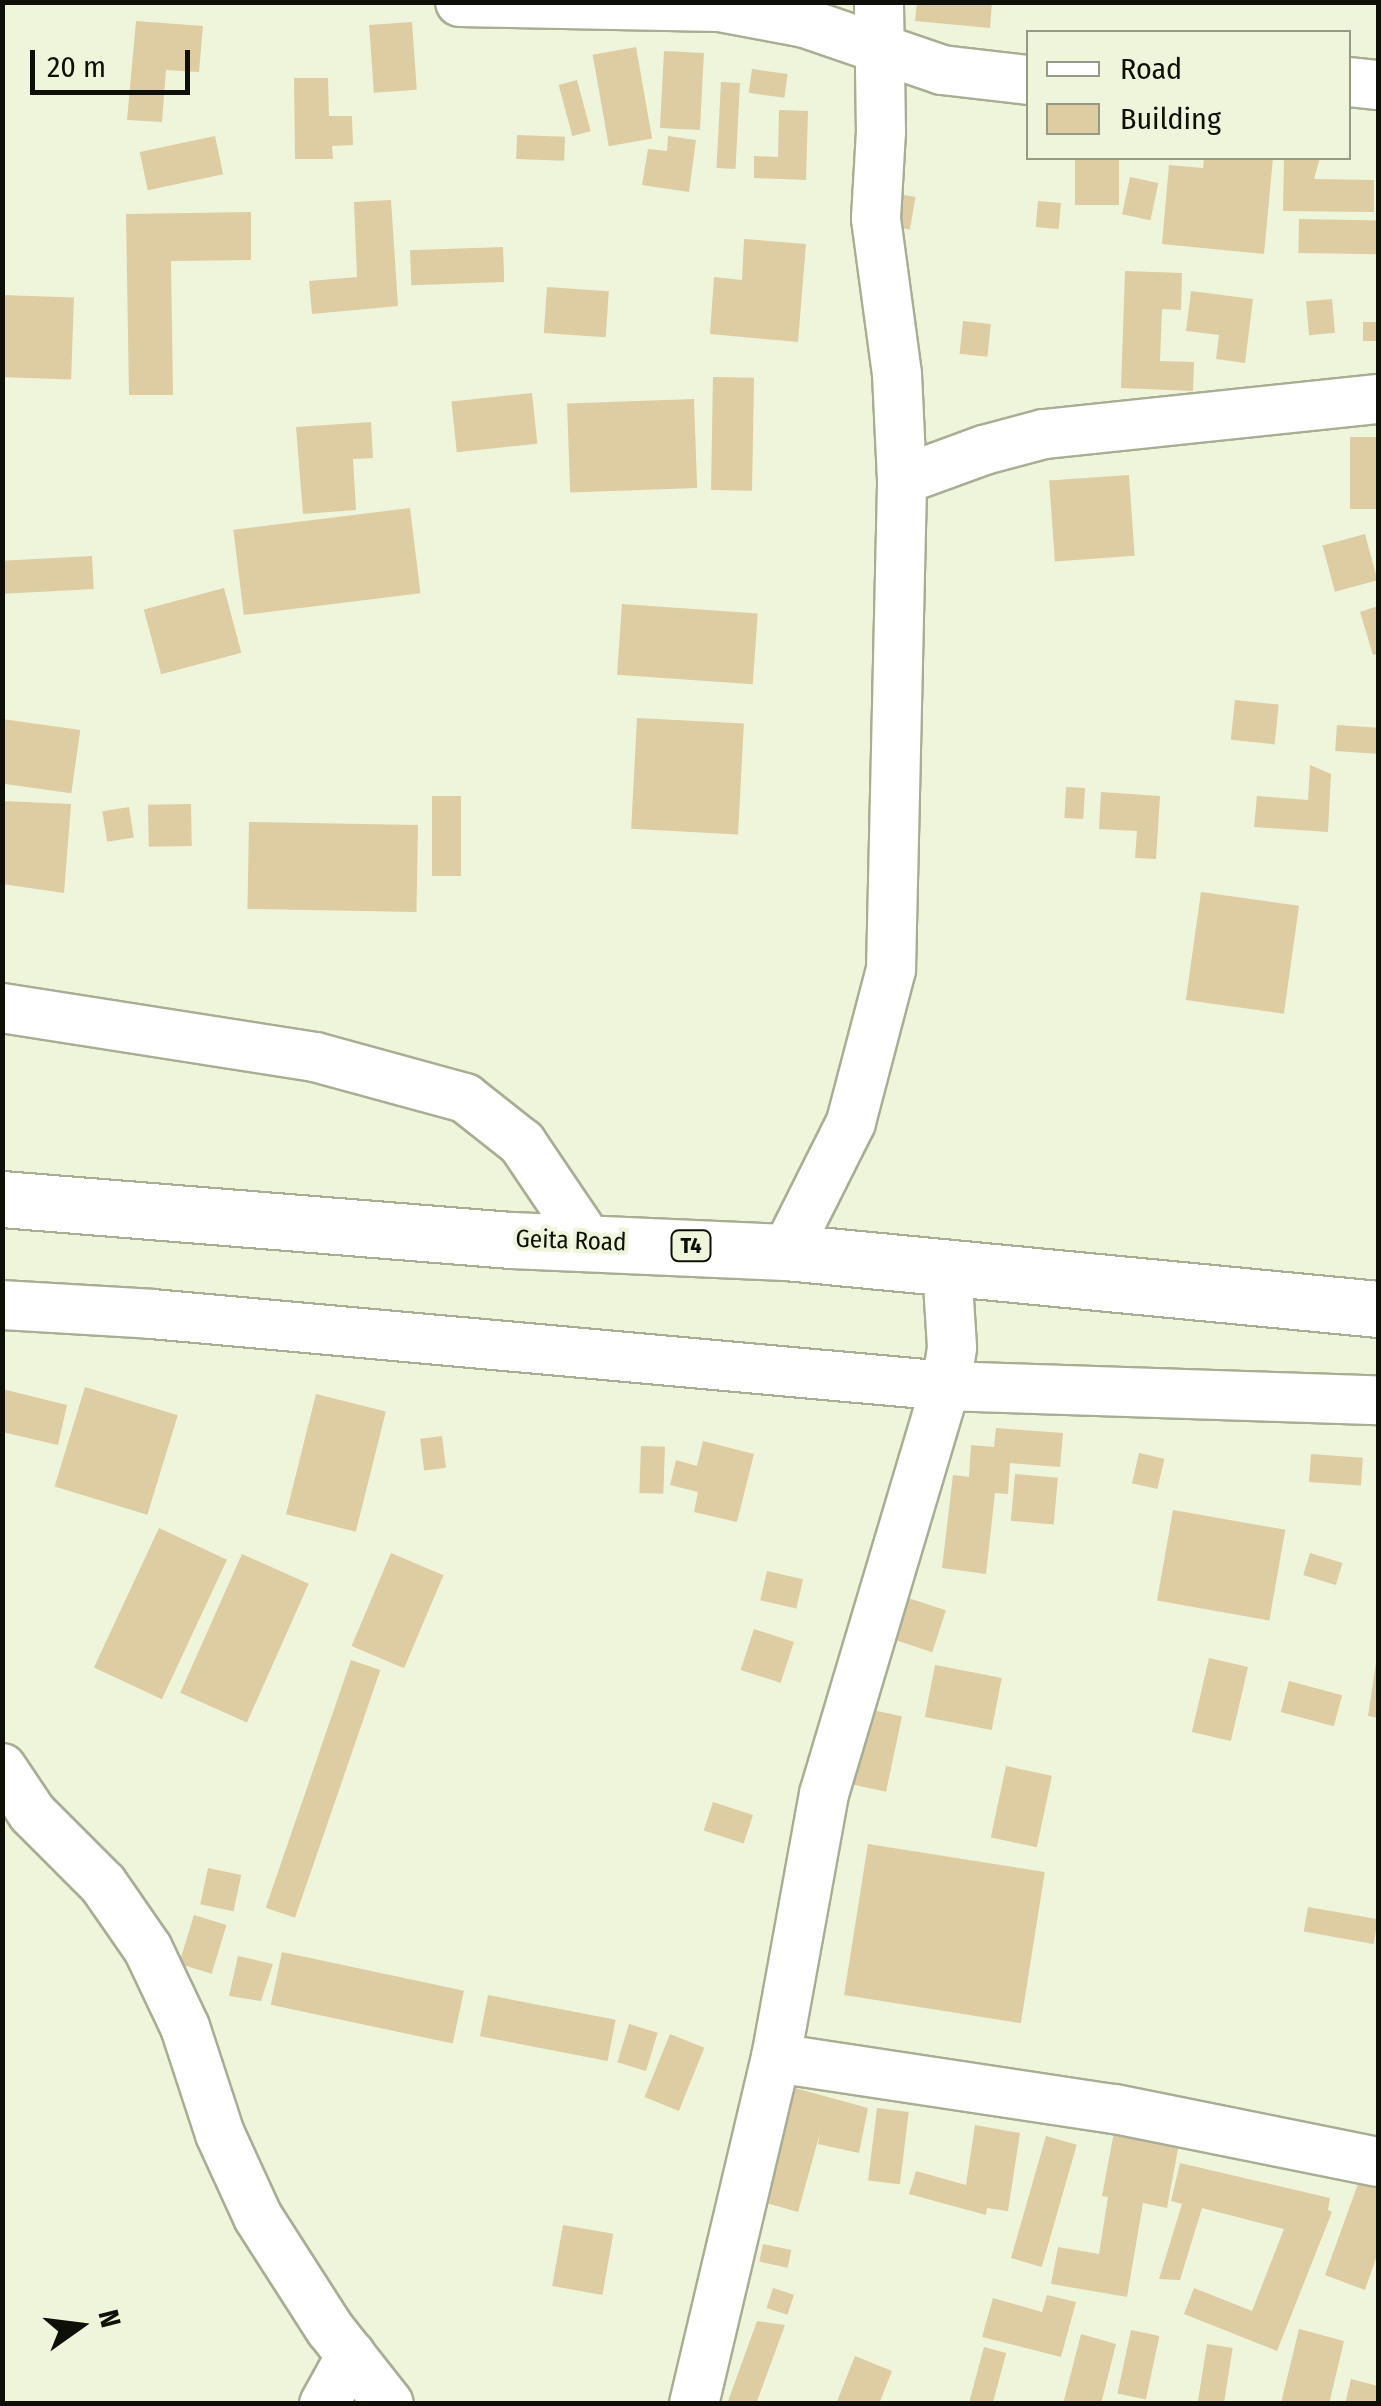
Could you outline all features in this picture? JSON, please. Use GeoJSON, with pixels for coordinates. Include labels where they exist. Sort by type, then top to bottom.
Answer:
{"type":"FeatureCollection","features":[{"type":"Feature","properties":{"kind":"highway","name":"Geita Road"},"geometry":{"type":"LineString","coordinates":[[2,1198],[510,1240],[588,1240],[786,1252],[1378,1309]]}},
{"type":"Feature","properties":{"kind":"street"},"geometry":{"type":"LineString","coordinates":[[460,2],[719,7],[804,23],[942,70],[1026,80]]}},
{"type":"Feature","properties":{"kind":"street"},"geometry":{"type":"LineString","coordinates":[[786,1252],[851,1122],[891,970],[902,480],[896,374],[876,218],[882,50],[879,2]]}},
{"type":"Feature","properties":{"kind":"street"},"geometry":{"type":"LineString","coordinates":[[1351,82],[1378,85]]}},
{"type":"Feature","properties":{"kind":"street"},"geometry":{"type":"LineString","coordinates":[[902,480],[984,450],[1044,434],[1378,399]]}},
{"type":"Feature","properties":{"kind":"street"},"geometry":{"type":"LineString","coordinates":[[2,1008],[315,1057],[465,1098],[522,1143],[588,1240]]}},
{"type":"Feature","properties":{"kind":"street"},"geometry":{"type":"LineString","coordinates":[[694,2404],[776,2058],[824,1794],[946,1386],[952,1347],[947,1268]]}},
{"type":"Feature","properties":{"kind":"street"},"geometry":{"type":"LineString","coordinates":[[2,1305],[152,1314],[946,1386],[1378,1400]]}},
{"type":"Feature","properties":{"kind":"street"},"geometry":{"type":"LineString","coordinates":[[2,1768],[32,1813],[103,1884],[148,1949],[186,2026],[220,2134],[258,2217],[289,2271],[390,2404]]}},
{"type":"Feature","properties":{"kind":"street"},"geometry":{"type":"LineString","coordinates":[[776,2058],[1116,2109],[1378,2162]]}},
{"type":"Feature","properties":{"kind":"street"},"geometry":{"type":"LineString","coordinates":[[324,2404],[350,2356]]}},
{"type":"Feature","properties":{"kind":"building"},"geometry":{"type":"Polygon","coordinates":[[[917,2],[992,2],[990,28],[915,21],[917,2]]]}},
{"type":"Feature","properties":{"kind":"building"},"geometry":{"type":"Polygon","coordinates":[[[136,21],[203,26],[199,72],[166,70],[162,122],[127,120],[136,21]]]}},
{"type":"Feature","properties":{"kind":"building"},"geometry":{"type":"Polygon","coordinates":[[[412,22],[417,90],[374,93],[369,25],[412,22]]]}},
{"type":"Feature","properties":{"kind":"building"},"geometry":{"type":"Polygon","coordinates":[[[636,47],[652,139],[609,146],[593,55],[636,47]]]}},
{"type":"Feature","properties":{"kind":"building"},"geometry":{"type":"Polygon","coordinates":[[[664,51],[704,53],[700,130],[660,128],[664,51]]]}},
{"type":"Feature","properties":{"kind":"building"},"geometry":{"type":"Polygon","coordinates":[[[752,69],[788,74],[784,98],[749,93],[752,69]]]}},
{"type":"Feature","properties":{"kind":"building"},"geometry":{"type":"Polygon","coordinates":[[[294,78],[328,78],[329,116],[352,116],[353,145],[332,146],[333,159],[295,159],[294,78]]]}},
{"type":"Feature","properties":{"kind":"building"},"geometry":{"type":"Polygon","coordinates":[[[577,80],[591,131],[572,136],[559,85],[577,80]]]}},
{"type":"Feature","properties":{"kind":"building"},"geometry":{"type":"Polygon","coordinates":[[[721,82],[740,83],[735,169],[716,168],[721,82]]]}},
{"type":"Feature","properties":{"kind":"building"},"geometry":{"type":"Polygon","coordinates":[[[779,110],[808,111],[806,180],[754,178],[754,156],[778,157],[779,110]]]}},
{"type":"Feature","properties":{"kind":"building"},"geometry":{"type":"Polygon","coordinates":[[[517,135],[565,137],[564,161],[516,159],[517,135]]]}},
{"type":"Feature","properties":{"kind":"building"},"geometry":{"type":"Polygon","coordinates":[[[215,136],[223,174],[148,190],[140,152],[215,136]]]}},
{"type":"Feature","properties":{"kind":"building"},"geometry":{"type":"Polygon","coordinates":[[[668,136],[696,140],[689,192],[642,185],[648,149],[667,151],[668,136]]]}},
{"type":"Feature","properties":{"kind":"building"},"geometry":{"type":"Polygon","coordinates":[[[1075,160],[1119,160],[1119,205],[1075,205],[1075,160]]]}},
{"type":"Feature","properties":{"kind":"building"},"geometry":{"type":"Polygon","coordinates":[[[1204,160],[1273,160],[1264,254],[1162,244],[1169,165],[1203,168],[1204,160]]]}},
{"type":"Feature","properties":{"kind":"building"},"geometry":{"type":"Polygon","coordinates":[[[1284,160],[1319,160],[1314,179],[1374,180],[1374,212],[1283,211],[1284,160]]]}},
{"type":"Feature","properties":{"kind":"building"},"geometry":{"type":"Polygon","coordinates":[[[1130,177],[1158,183],[1150,220],[1122,214],[1130,177]]]}},
{"type":"Feature","properties":{"kind":"building"},"geometry":{"type":"Polygon","coordinates":[[[887,192],[916,197],[910,230],[881,224],[887,192]]]}},
{"type":"Feature","properties":{"kind":"building"},"geometry":{"type":"Polygon","coordinates":[[[391,200],[398,306],[312,314],[309,281],[357,277],[354,202],[391,200]]]}},
{"type":"Feature","properties":{"kind":"building"},"geometry":{"type":"Polygon","coordinates":[[[1038,201],[1061,203],[1059,229],[1036,227],[1038,201]]]}},
{"type":"Feature","properties":{"kind":"building"},"geometry":{"type":"Polygon","coordinates":[[[251,212],[251,260],[171,261],[173,395],[129,395],[126,214],[251,212]]]}},
{"type":"Feature","properties":{"kind":"building"},"geometry":{"type":"Polygon","coordinates":[[[1299,219],[1378,220],[1377,254],[1298,253],[1299,219]]]}},
{"type":"Feature","properties":{"kind":"building"},"geometry":{"type":"Polygon","coordinates":[[[744,239],[806,244],[798,342],[710,334],[714,277],[742,280],[744,239]]]}},
{"type":"Feature","properties":{"kind":"building"},"geometry":{"type":"Polygon","coordinates":[[[503,247],[504,282],[411,285],[410,250],[503,247]]]}},
{"type":"Feature","properties":{"kind":"building"},"geometry":{"type":"Polygon","coordinates":[[[1125,271],[1182,273],[1181,310],[1162,309],[1160,361],[1194,362],[1193,391],[1121,388],[1125,271]]]}},
{"type":"Feature","properties":{"kind":"building"},"geometry":{"type":"Polygon","coordinates":[[[547,287],[609,291],[606,337],[544,333],[547,287]]]}},
{"type":"Feature","properties":{"kind":"building"},"geometry":{"type":"Polygon","coordinates":[[[1191,291],[1253,299],[1245,363],[1216,359],[1219,335],[1186,331],[1191,291]]]}},
{"type":"Feature","properties":{"kind":"building"},"geometry":{"type":"Polygon","coordinates":[[[2,295],[74,298],[71,379],[2,377],[2,295]]]}},
{"type":"Feature","properties":{"kind":"building"},"geometry":{"type":"Polygon","coordinates":[[[1332,299],[1335,333],[1309,335],[1306,301],[1332,299]]]}},
{"type":"Feature","properties":{"kind":"building"},"geometry":{"type":"Polygon","coordinates":[[[963,321],[991,324],[987,357],[960,354],[963,321]]]}},
{"type":"Feature","properties":{"kind":"building"},"geometry":{"type":"Polygon","coordinates":[[[1363,322],[1378,322],[1378,341],[1363,341],[1363,322]]]}},
{"type":"Feature","properties":{"kind":"building"},"geometry":{"type":"Polygon","coordinates":[[[713,377],[754,378],[752,491],[711,490],[713,377]]]}},
{"type":"Feature","properties":{"kind":"building"},"geometry":{"type":"Polygon","coordinates":[[[532,393],[537,444],[457,452],[451,401],[532,393]]]}},
{"type":"Feature","properties":{"kind":"building"},"geometry":{"type":"Polygon","coordinates":[[[694,399],[697,488],[570,492],[567,403],[694,399]]]}},
{"type":"Feature","properties":{"kind":"building"},"geometry":{"type":"Polygon","coordinates":[[[371,422],[373,458],[353,459],[356,510],[303,514],[296,427],[371,422]]]}},
{"type":"Feature","properties":{"kind":"building"},"geometry":{"type":"Polygon","coordinates":[[[1350,437],[1378,437],[1378,509],[1350,509],[1350,437]]]}},
{"type":"Feature","properties":{"kind":"building"},"geometry":{"type":"Polygon","coordinates":[[[1129,475],[1135,556],[1055,561],[1049,481],[1129,475]]]}},
{"type":"Feature","properties":{"kind":"building"},"geometry":{"type":"Polygon","coordinates":[[[410,508],[420,593],[244,615],[233,530],[410,508]]]}},
{"type":"Feature","properties":{"kind":"building"},"geometry":{"type":"Polygon","coordinates":[[[1365,534],[1377,580],[1335,592],[1322,545],[1365,534]]]}},
{"type":"Feature","properties":{"kind":"building"},"geometry":{"type":"Polygon","coordinates":[[[92,556],[94,589],[4,594],[2,561],[92,556]]]}},
{"type":"Feature","properties":{"kind":"building"},"geometry":{"type":"Polygon","coordinates":[[[224,588],[241,653],[161,674],[144,609],[224,588]]]}},
{"type":"Feature","properties":{"kind":"building"},"geometry":{"type":"Polygon","coordinates":[[[622,604],[758,613],[753,684],[617,675],[622,604]]]}},
{"type":"Feature","properties":{"kind":"building"},"geometry":{"type":"Polygon","coordinates":[[[1378,606],[1378,654],[1373,655],[1360,612],[1378,606]]]}},
{"type":"Feature","properties":{"kind":"building"},"geometry":{"type":"Polygon","coordinates":[[[1235,700],[1279,705],[1275,744],[1231,740],[1235,700]]]}},
{"type":"Feature","properties":{"kind":"building"},"geometry":{"type":"Polygon","coordinates":[[[637,718],[744,724],[738,834],[631,829],[637,718]]]}},
{"type":"Feature","properties":{"kind":"building"},"geometry":{"type":"Polygon","coordinates":[[[2,719],[80,730],[71,793],[2,784],[2,719]]]}},
{"type":"Feature","properties":{"kind":"building"},"geometry":{"type":"Polygon","coordinates":[[[1337,725],[1378,728],[1376,754],[1335,751],[1337,725]]]}},
{"type":"Feature","properties":{"kind":"building"},"geometry":{"type":"Polygon","coordinates":[[[1310,765],[1331,774],[1328,832],[1254,827],[1257,796],[1308,800],[1310,765]]]}},
{"type":"Feature","properties":{"kind":"building"},"geometry":{"type":"Polygon","coordinates":[[[1066,787],[1085,788],[1083,819],[1064,818],[1066,787]]]}},
{"type":"Feature","properties":{"kind":"building"},"geometry":{"type":"Polygon","coordinates":[[[1101,792],[1160,796],[1156,859],[1135,858],[1137,831],[1099,829],[1101,792]]]}},
{"type":"Feature","properties":{"kind":"building"},"geometry":{"type":"Polygon","coordinates":[[[432,796],[461,796],[461,876],[432,876],[432,796]]]}},
{"type":"Feature","properties":{"kind":"building"},"geometry":{"type":"Polygon","coordinates":[[[2,801],[71,804],[64,893],[2,884],[2,801]]]}},
{"type":"Feature","properties":{"kind":"building"},"geometry":{"type":"Polygon","coordinates":[[[191,804],[192,846],[149,847],[148,805],[191,804]]]}},
{"type":"Feature","properties":{"kind":"building"},"geometry":{"type":"Polygon","coordinates":[[[129,807],[134,838],[107,842],[102,811],[129,807]]]}},
{"type":"Feature","properties":{"kind":"building"},"geometry":{"type":"Polygon","coordinates":[[[249,822],[418,825],[416,912],[247,909],[249,822]]]}},
{"type":"Feature","properties":{"kind":"building"},"geometry":{"type":"Polygon","coordinates":[[[1201,892],[1299,906],[1284,1014],[1186,1000],[1201,892]]]}},
{"type":"Feature","properties":{"kind":"building"},"geometry":{"type":"Polygon","coordinates":[[[85,1387],[178,1415],[147,1515],[55,1486],[85,1387]]]}},
{"type":"Feature","properties":{"kind":"building"},"geometry":{"type":"Polygon","coordinates":[[[2,1389],[67,1405],[58,1445],[2,1432],[2,1389]]]}},
{"type":"Feature","properties":{"kind":"building"},"geometry":{"type":"Polygon","coordinates":[[[316,1394],[386,1411],[356,1532],[286,1514],[316,1394]]]}},
{"type":"Feature","properties":{"kind":"building"},"geometry":{"type":"Polygon","coordinates":[[[996,1428],[1063,1433],[1060,1467],[1010,1463],[1008,1494],[995,1493],[986,1574],[942,1568],[953,1475],[969,1477],[971,1445],[994,1447],[996,1428]]]}},
{"type":"Feature","properties":{"kind":"building"},"geometry":{"type":"Polygon","coordinates":[[[442,1436],[446,1468],[424,1470],[420,1439],[442,1436]]]}},
{"type":"Feature","properties":{"kind":"building"},"geometry":{"type":"Polygon","coordinates":[[[703,1441],[754,1454],[737,1522],[694,1512],[698,1492],[670,1485],[676,1460],[697,1466],[703,1441]]]}},
{"type":"Feature","properties":{"kind":"building"},"geometry":{"type":"Polygon","coordinates":[[[641,1446],[665,1447],[663,1494],[639,1493],[641,1446]]]}},
{"type":"Feature","properties":{"kind":"building"},"geometry":{"type":"Polygon","coordinates":[[[1139,1453],[1164,1459],[1157,1489],[1132,1483],[1139,1453]]]}},
{"type":"Feature","properties":{"kind":"building"},"geometry":{"type":"Polygon","coordinates":[[[1311,1454],[1363,1458],[1361,1486],[1309,1482],[1311,1454]]]}},
{"type":"Feature","properties":{"kind":"building"},"geometry":{"type":"Polygon","coordinates":[[[1015,1474],[1058,1478],[1054,1525],[1011,1521],[1015,1474]]]}},
{"type":"Feature","properties":{"kind":"building"},"geometry":{"type":"Polygon","coordinates":[[[1173,1510],[1285,1530],[1269,1620],[1157,1601],[1173,1510]]]}},
{"type":"Feature","properties":{"kind":"building"},"geometry":{"type":"Polygon","coordinates":[[[159,1528],[227,1560],[162,1699],[94,1668],[159,1528]]]}},
{"type":"Feature","properties":{"kind":"building"},"geometry":{"type":"Polygon","coordinates":[[[391,1553],[443,1575],[404,1668],[352,1646],[391,1553]]]}},
{"type":"Feature","properties":{"kind":"building"},"geometry":{"type":"Polygon","coordinates":[[[1310,1553],[1343,1563],[1336,1585],[1303,1575],[1310,1553]]]}},
{"type":"Feature","properties":{"kind":"building"},"geometry":{"type":"Polygon","coordinates":[[[242,1554],[309,1584],[247,1723],[180,1693],[242,1554]]]}},
{"type":"Feature","properties":{"kind":"building"},"geometry":{"type":"Polygon","coordinates":[[[767,1571],[803,1579],[796,1609],[760,1600],[767,1571]]]}},
{"type":"Feature","properties":{"kind":"building"},"geometry":{"type":"Polygon","coordinates":[[[905,1597],[946,1610],[932,1652],[891,1639],[905,1597]]]}},
{"type":"Feature","properties":{"kind":"building"},"geometry":{"type":"Polygon","coordinates":[[[754,1629],[794,1642],[781,1683],[741,1670],[754,1629]]]}},
{"type":"Feature","properties":{"kind":"building"},"geometry":{"type":"Polygon","coordinates":[[[1209,1658],[1248,1667],[1231,1741],[1192,1732],[1209,1658]]]}},
{"type":"Feature","properties":{"kind":"building"},"geometry":{"type":"Polygon","coordinates":[[[351,1660],[380,1670],[295,1918],[266,1908],[351,1660]]]}},
{"type":"Feature","properties":{"kind":"building"},"geometry":{"type":"Polygon","coordinates":[[[1378,1663],[1378,1718],[1368,1716],[1378,1663]]]}},
{"type":"Feature","properties":{"kind":"building"},"geometry":{"type":"Polygon","coordinates":[[[935,1665],[1002,1678],[992,1730],[925,1717],[935,1665]]]}},
{"type":"Feature","properties":{"kind":"building"},"geometry":{"type":"Polygon","coordinates":[[[1289,1681],[1342,1695],[1334,1726],[1281,1712],[1289,1681]]]}},
{"type":"Feature","properties":{"kind":"building"},"geometry":{"type":"Polygon","coordinates":[[[858,1707],[902,1716],[886,1792],[842,1782],[858,1707]]]}},
{"type":"Feature","properties":{"kind":"building"},"geometry":{"type":"Polygon","coordinates":[[[1006,1766],[1052,1776],[1037,1847],[991,1837],[1006,1766]]]}},
{"type":"Feature","properties":{"kind":"building"},"geometry":{"type":"Polygon","coordinates":[[[713,1802],[753,1815],[744,1844],[704,1831],[713,1802]]]}},
{"type":"Feature","properties":{"kind":"building"},"geometry":{"type":"Polygon","coordinates":[[[868,1844],[1045,1872],[1021,2023],[844,1995],[868,1844]]]}},
{"type":"Feature","properties":{"kind":"building"},"geometry":{"type":"Polygon","coordinates":[[[208,1868],[241,1875],[234,1911],[200,1904],[208,1868]]]}},
{"type":"Feature","properties":{"kind":"building"},"geometry":{"type":"Polygon","coordinates":[[[1308,1907],[1378,1919],[1374,1944],[1304,1932],[1308,1907]]]}},
{"type":"Feature","properties":{"kind":"building"},"geometry":{"type":"Polygon","coordinates":[[[194,1915],[227,1925],[212,1974],[179,1964],[194,1915]]]}},
{"type":"Feature","properties":{"kind":"building"},"geometry":{"type":"Polygon","coordinates":[[[282,1952],[464,1991],[453,2043],[271,2005],[282,1952]]]}},
{"type":"Feature","properties":{"kind":"building"},"geometry":{"type":"Polygon","coordinates":[[[238,1956],[273,1964],[261,2001],[229,1996],[238,1956]]]}},
{"type":"Feature","properties":{"kind":"building"},"geometry":{"type":"Polygon","coordinates":[[[488,1995],[616,2020],[608,2061],[480,2036],[488,1995]]]}},
{"type":"Feature","properties":{"kind":"building"},"geometry":{"type":"Polygon","coordinates":[[[629,2024],[658,2033],[646,2071],[617,2062],[629,2024]]]}},
{"type":"Feature","properties":{"kind":"building"},"geometry":{"type":"Polygon","coordinates":[[[670,2034],[704,2048],[679,2111],[645,2097],[670,2034]]]}},
{"type":"Feature","properties":{"kind":"building"},"geometry":{"type":"Polygon","coordinates":[[[795,2088],[868,2108],[859,2153],[818,2144],[820,2133],[798,2212],[763,2202],[795,2088]]]}},
{"type":"Feature","properties":{"kind":"building"},"geometry":{"type":"Polygon","coordinates":[[[877,2108],[909,2112],[900,2184],[868,2180],[877,2108]]]}},
{"type":"Feature","properties":{"kind":"building"},"geometry":{"type":"Polygon","coordinates":[[[975,2125],[1020,2133],[1008,2211],[987,2208],[986,2215],[909,2194],[916,2171],[966,2185],[975,2125]]]}},
{"type":"Feature","properties":{"kind":"building"},"geometry":{"type":"Polygon","coordinates":[[[1114,2132],[1179,2144],[1167,2208],[1143,2203],[1127,2297],[1051,2284],[1058,2247],[1099,2254],[1108,2197],[1102,2196],[1114,2132]]]}},
{"type":"Feature","properties":{"kind":"building"},"geometry":{"type":"Polygon","coordinates":[[[1046,2136],[1077,2145],[1042,2267],[1011,2258],[1046,2136]]]}},
{"type":"Feature","properties":{"kind":"building"},"geometry":{"type":"Polygon","coordinates":[[[1180,2163],[1330,2198],[1328,2210],[1332,2212],[1277,2351],[1184,2314],[1194,2288],[1252,2311],[1284,2229],[1202,2208],[1180,2280],[1159,2279],[1182,2204],[1171,2201],[1180,2163]]]}},
{"type":"Feature","properties":{"kind":"building"},"geometry":{"type":"Polygon","coordinates":[[[1363,2170],[1378,2175],[1378,2252],[1365,2290],[1325,2275],[1363,2170]]]}},
{"type":"Feature","properties":{"kind":"building"},"geometry":{"type":"Polygon","coordinates":[[[563,2225],[613,2234],[602,2295],[552,2286],[563,2225]]]}},
{"type":"Feature","properties":{"kind":"building"},"geometry":{"type":"Polygon","coordinates":[[[763,2244],[791,2250],[788,2268],[759,2262],[763,2244]]]}},
{"type":"Feature","properties":{"kind":"building"},"geometry":{"type":"Polygon","coordinates":[[[773,2288],[794,2295],[787,2315],[767,2308],[773,2288]]]}},
{"type":"Feature","properties":{"kind":"building"},"geometry":{"type":"Polygon","coordinates":[[[1047,2295],[1076,2302],[1061,2357],[982,2337],[993,2298],[1042,2312],[1047,2295]]]}},
{"type":"Feature","properties":{"kind":"building"},"geometry":{"type":"Polygon","coordinates":[[[757,2321],[785,2325],[756,2404],[727,2404],[757,2321]]]}},
{"type":"Feature","properties":{"kind":"building"},"geometry":{"type":"Polygon","coordinates":[[[1299,2329],[1344,2341],[1329,2404],[1281,2403],[1299,2329]]]}},
{"type":"Feature","properties":{"kind":"building"},"geometry":{"type":"Polygon","coordinates":[[[1131,2330],[1159,2336],[1146,2400],[1117,2394],[1131,2330]]]}},
{"type":"Feature","properties":{"kind":"building"},"geometry":{"type":"Polygon","coordinates":[[[1081,2334],[1116,2344],[1101,2404],[1063,2404],[1081,2334]]]}},
{"type":"Feature","properties":{"kind":"building"},"geometry":{"type":"Polygon","coordinates":[[[1207,2344],[1233,2348],[1224,2404],[1197,2404],[1207,2344]]]}},
{"type":"Feature","properties":{"kind":"building"},"geometry":{"type":"Polygon","coordinates":[[[984,2347],[1006,2353],[993,2404],[969,2404],[984,2347]]]}},
{"type":"Feature","properties":{"kind":"building"},"geometry":{"type":"Polygon","coordinates":[[[855,2356],[892,2371],[879,2404],[836,2404],[855,2356]]]}},
{"type":"Feature","properties":{"kind":"building"},"geometry":{"type":"Polygon","coordinates":[[[1351,2379],[1378,2386],[1378,2404],[1345,2404],[1351,2379]]]}}]}
